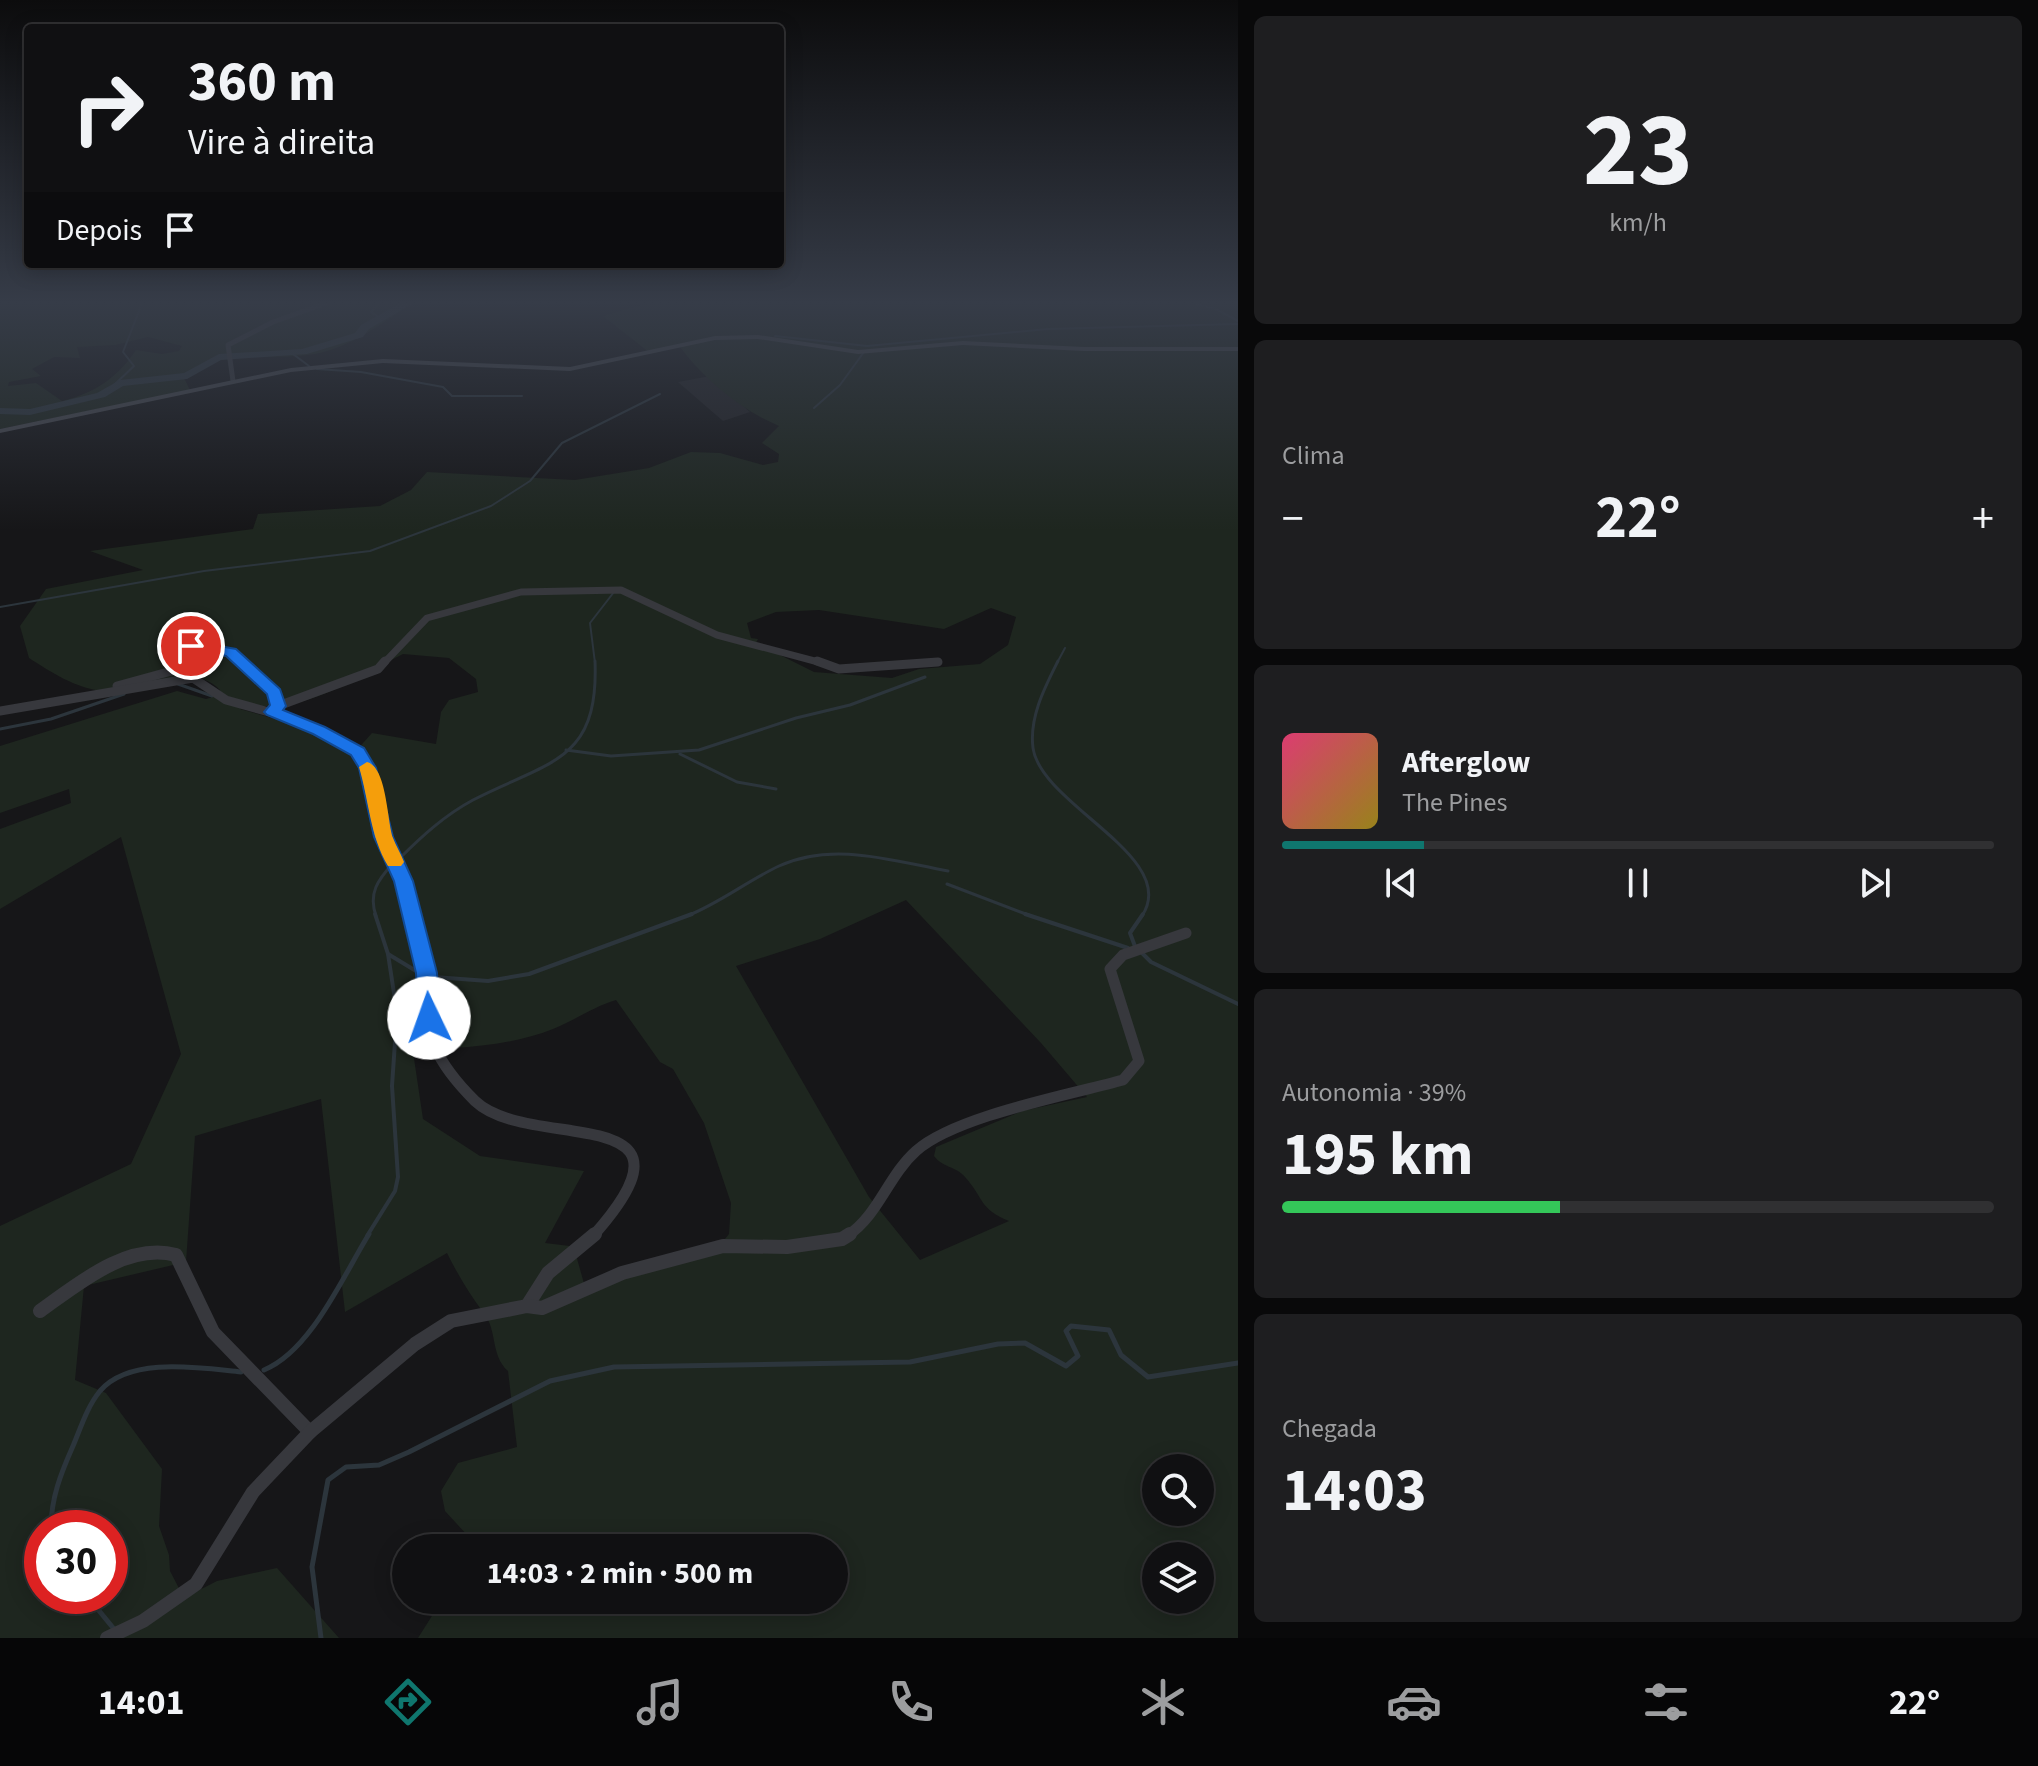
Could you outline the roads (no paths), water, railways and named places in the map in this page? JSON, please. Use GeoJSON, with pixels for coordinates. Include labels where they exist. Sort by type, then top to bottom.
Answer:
{"type":"FeatureCollection","features":[{"type":"Feature","properties":{"kind":"street"},"geometry":{"type":"LineString","coordinates":[[0,431],[252,377]]}},
{"type":"Feature","properties":{"kind":"street"},"geometry":{"type":"LineString","coordinates":[[275,709],[378,669],[412,630],[427,618],[521,592],[621,590],[717,635],[805,656],[839,669],[938,662]]}},
{"type":"Feature","properties":{"kind":"street"},"geometry":{"type":"LineString","coordinates":[[84,697],[218,656],[192,648],[195,644],[231,652],[274,692],[275,709]]}},
{"type":"Feature","properties":{"kind":"street"},"geometry":{"type":"LineString","coordinates":[[0,711],[193,678],[226,700],[275,709],[350,745],[368,768],[383,837],[403,881],[423,956],[430,1036],[445,1066],[484,1107],[608,1139],[628,1149],[633,1157],[635,1172],[623,1202],[589,1240],[548,1273],[527,1306]]}},
{"type":"Feature","properties":{"kind":"street"},"geometry":{"type":"LineString","coordinates":[[107,1638],[143,1621],[196,1584],[253,1492],[310,1432],[434,1331],[468,1315],[557,1304],[622,1273],[723,1246],[787,1247],[842,1239],[862,1226],[897,1171],[918,1149],[967,1124],[1123,1080],[1134,1071],[1139,1061],[1137,1041],[1111,984],[1110,969],[1123,955],[1186,933]]}},
{"type":"Feature","properties":{"kind":"street"},"geometry":{"type":"LineString","coordinates":[[40,1311],[89,1276],[154,1251],[169,1251],[176,1255],[213,1332],[310,1432]]}},
{"type":"Feature","properties":{"kind":"waterway"},"geometry":{"type":"LineString","coordinates":[[114,385],[122,377]]}},
{"type":"Feature","properties":{"kind":"waterway"},"geometry":{"type":"LineString","coordinates":[[0,411],[30,412],[101,395],[120,383],[173,377]]}},
{"type":"Feature","properties":{"kind":"waterway"},"geometry":{"type":"LineString","coordinates":[[391,377],[443,387],[452,396],[522,396]]}},
{"type":"Feature","properties":{"kind":"waterway"},"geometry":{"type":"LineString","coordinates":[[814,408],[845,377]]}},
{"type":"Feature","properties":{"kind":"waterway"},"geometry":{"type":"LineString","coordinates":[[0,607],[204,571],[370,551],[491,506],[530,481],[562,443],[660,394]]}},
{"type":"Feature","properties":{"kind":"waterway"},"geometry":{"type":"LineString","coordinates":[[595,663],[590,623],[614,592]]}},
{"type":"Feature","properties":{"kind":"waterway"},"geometry":{"type":"LineString","coordinates":[[1057,662],[1065,648]]}},
{"type":"Feature","properties":{"kind":"waterway"},"geometry":{"type":"LineString","coordinates":[[1057,662],[1036,714],[1033,748],[1042,769],[1059,790],[1127,852],[1143,873],[1149,894],[1142,915]]}},
{"type":"Feature","properties":{"kind":"waterway"},"geometry":{"type":"LineString","coordinates":[[568,750],[578,740],[588,720],[594,695],[595,663]]}},
{"type":"Feature","properties":{"kind":"waterway"},"geometry":{"type":"LineString","coordinates":[[568,750],[611,756],[699,750],[796,718],[850,705],[925,677]]}},
{"type":"Feature","properties":{"kind":"waterway"},"geometry":{"type":"LineString","coordinates":[[178,684],[212,696]]}},
{"type":"Feature","properties":{"kind":"waterway"},"geometry":{"type":"LineString","coordinates":[[0,729],[51,719],[124,694]]}},
{"type":"Feature","properties":{"kind":"waterway"},"geometry":{"type":"LineString","coordinates":[[400,858],[434,826],[463,806],[546,766],[568,750]]}},
{"type":"Feature","properties":{"kind":"waterway"},"geometry":{"type":"LineString","coordinates":[[680,754],[737,782],[776,789]]}},
{"type":"Feature","properties":{"kind":"waterway"},"geometry":{"type":"LineString","coordinates":[[689,915],[779,866],[820,855],[863,855],[948,871]]}},
{"type":"Feature","properties":{"kind":"waterway"},"geometry":{"type":"LineString","coordinates":[[376,916],[373,900],[376,887],[393,863]]}},
{"type":"Feature","properties":{"kind":"waterway"},"geometry":{"type":"LineString","coordinates":[[947,884],[1031,916]]}},
{"type":"Feature","properties":{"kind":"waterway"},"geometry":{"type":"LineString","coordinates":[[375,914],[388,954]]}},
{"type":"Feature","properties":{"kind":"waterway"},"geometry":{"type":"LineString","coordinates":[[1025,914],[1031,916]]}},
{"type":"Feature","properties":{"kind":"waterway"},"geometry":{"type":"LineString","coordinates":[[434,977],[488,981],[529,974],[689,915]]}},
{"type":"Feature","properties":{"kind":"waterway"},"geometry":{"type":"LineString","coordinates":[[1136,949],[1130,933],[1142,915]]}},
{"type":"Feature","properties":{"kind":"waterway"},"geometry":{"type":"LineString","coordinates":[[1031,916],[1128,948]]}},
{"type":"Feature","properties":{"kind":"waterway"},"geometry":{"type":"LineString","coordinates":[[1142,953],[1151,962],[1238,1004]]}},
{"type":"Feature","properties":{"kind":"waterway"},"geometry":{"type":"LineString","coordinates":[[367,1236],[395,1191],[398,1177],[392,1086],[397,1013],[388,954]]}},
{"type":"Feature","properties":{"kind":"waterway"},"geometry":{"type":"LineString","coordinates":[[388,954],[421,974]]}},
{"type":"Feature","properties":{"kind":"waterway"},"geometry":{"type":"LineString","coordinates":[[264,1370],[297,1347],[311,1330],[369,1234]]}},
{"type":"Feature","properties":{"kind":"waterway"},"geometry":{"type":"LineString","coordinates":[[321,1638],[312,1567],[328,1480],[346,1467],[379,1465],[409,1452],[550,1381],[614,1367],[910,1362],[998,1344],[1025,1343],[1066,1366],[1078,1356],[1066,1331],[1071,1326],[1109,1330],[1121,1355],[1148,1377],[1238,1363]]}},
{"type":"Feature","properties":{"kind":"waterway"},"geometry":{"type":"LineString","coordinates":[[53,1510],[64,1466],[88,1410],[95,1397],[113,1380],[129,1373],[166,1367],[241,1372]]}},
{"type":"Feature","properties":{"kind":"waterway"},"geometry":{"type":"LineString","coordinates":[[102,1614],[114,1629]]}}]}
